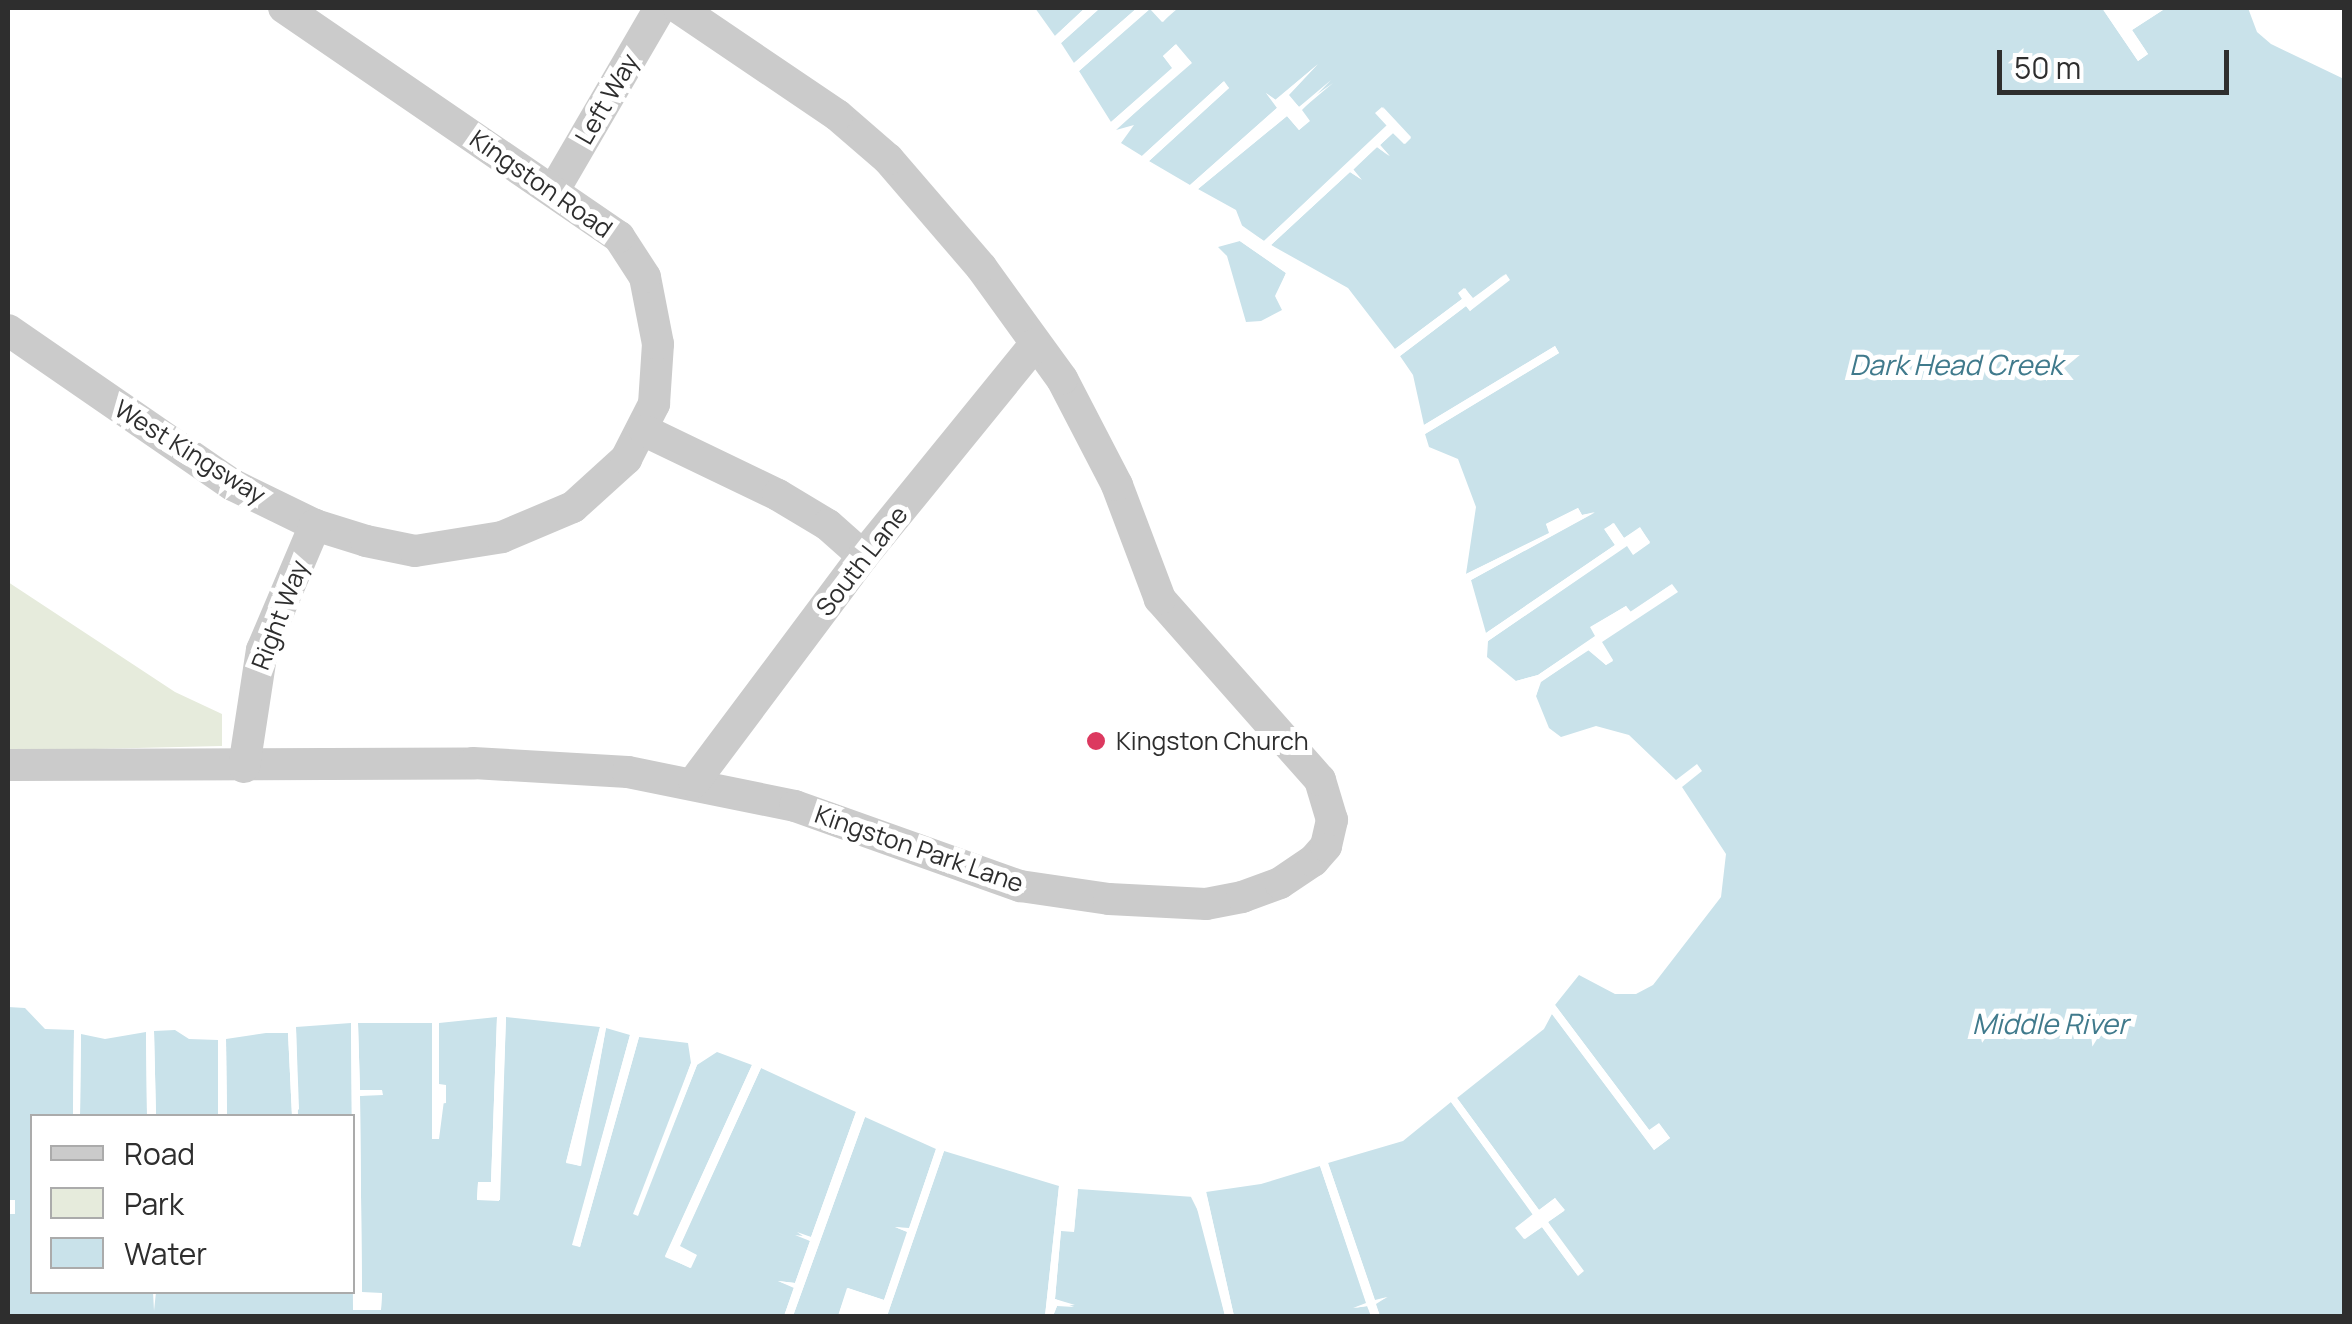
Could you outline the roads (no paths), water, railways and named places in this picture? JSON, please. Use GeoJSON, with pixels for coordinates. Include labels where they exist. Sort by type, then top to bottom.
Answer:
{"type":"FeatureCollection","features":[{"type":"Feature","properties":{"kind":"street","name":"Kingston Road"},"geometry":{"type":"LineString","coordinates":[[284,8],[619,237],[645,276],[656,313],[659,378],[646,431]]}},
{"type":"Feature","properties":{"kind":"street","name":"Left Way"},"geometry":{"type":"LineString","coordinates":[[554,190],[660,8]]}},
{"type":"Feature","properties":{"kind":"street","name":"Kingston Park Lane"},"geometry":{"type":"LineString","coordinates":[[8,765],[244,767],[473,763],[694,782],[794,806],[1020,886],[1109,900],[1206,904],[1242,897],[1280,884],[1326,846],[1332,820],[1320,780],[1160,598],[1117,484],[1062,379],[981,267],[888,159],[785,75],[679,8]]}},
{"type":"Feature","properties":{"kind":"street","name":"West Kingsway"},"geometry":{"type":"LineString","coordinates":[[8,330],[233,484],[315,525],[414,550],[502,537],[573,507],[602,484],[646,431]]}},
{"type":"Feature","properties":{"kind":"street","name":"South Lane"},"geometry":{"type":"LineString","coordinates":[[694,782],[863,556],[1036,344]]}},
{"type":"Feature","properties":{"kind":"street"},"geometry":{"type":"LineString","coordinates":[[646,431],[778,495],[828,525],[863,556]]}},
{"type":"Feature","properties":{"kind":"street","name":"Right Way"},"geometry":{"type":"LineString","coordinates":[[244,767],[262,650],[315,525]]}},
{"type":"Feature","properties":{"kind":"water"},"geometry":{"type":"Polygon","coordinates":[[[1035,8],[1085,8],[1055,36],[1035,8]]]}},
{"type":"Feature","properties":{"kind":"water"},"geometry":{"type":"Polygon","coordinates":[[[1100,8],[1137,8],[1074,63],[1061,43],[1100,8]]]}},
{"type":"Feature","properties":{"kind":"water"},"geometry":{"type":"Polygon","coordinates":[[[1150,8],[1163,22],[1176,8],[2102,8],[2138,61],[2148,54],[2132,30],[2166,8],[2248,8],[2257,32],[2271,44],[2344,79],[2344,1316],[1380,1316],[1375,1303],[1388,1297],[1375,1301],[1328,1163],[1403,1141],[1451,1102],[1533,1215],[1516,1228],[1525,1239],[1542,1227],[1578,1276],[1548,1222],[1564,1211],[1555,1198],[1539,1210],[1457,1098],[1544,1029],[1552,1014],[1654,1150],[1670,1138],[1659,1124],[1650,1131],[1555,1005],[1579,975],[1615,994],[1636,994],[1653,985],[1721,897],[1726,854],[1682,787],[1702,771],[1697,764],[1676,780],[1629,735],[1596,726],[1561,737],[1549,728],[1536,696],[1540,682],[1589,650],[1606,665],[1613,661],[1601,642],[1672,584],[1630,612],[1626,606],[1591,627],[1596,636],[1538,675],[1516,681],[1487,657],[1488,641],[1627,545],[1634,554],[1650,542],[1640,528],[1624,538],[1613,523],[1605,530],[1615,545],[1486,633],[1471,580],[1594,513],[1582,515],[1578,508],[1546,524],[1550,533],[1466,574],[1476,507],[1458,459],[1429,447],[1425,434],[1559,353],[1555,346],[1424,425],[1413,375],[1400,356],[1466,306],[1470,311],[1505,274],[1473,299],[1465,288],[1462,299],[1395,349],[1348,288],[1271,245],[1350,172],[1361,179],[1353,170],[1377,147],[1389,156],[1380,145],[1393,133],[1404,144],[1411,137],[1383,107],[1387,125],[1264,241],[1243,228],[1236,210],[1198,189],[1287,116],[1299,130],[1309,121],[1301,110],[1333,83],[1299,107],[1288,95],[1317,65],[1275,100],[1266,93],[1278,107],[1190,185],[1149,161],[1229,88],[1223,82],[1142,156],[1121,143],[1134,125],[1116,130],[1191,62],[1175,45],[1163,56],[1173,68],[1111,122],[1079,71],[1150,8]]]}},
{"type":"Feature","properties":{"kind":"water"},"geometry":{"type":"Polygon","coordinates":[[[1240,241],[1286,273],[1275,296],[1282,310],[1261,321],[1246,322],[1227,256],[1218,247],[1240,241]]]}},
{"type":"Feature","properties":{"kind":"water"},"geometry":{"type":"Polygon","coordinates":[[[8,1007],[25,1008],[45,1029],[74,1030],[73,1114],[30,1114],[30,1294],[153,1294],[154,1311],[156,1294],[353,1294],[353,1309],[381,1309],[382,1293],[362,1293],[360,1096],[383,1091],[360,1090],[358,1023],[432,1023],[432,1139],[438,1139],[439,1104],[446,1103],[446,1085],[439,1085],[439,1023],[497,1017],[491,1183],[478,1183],[477,1199],[500,1200],[506,1017],[600,1027],[566,1162],[580,1166],[606,1028],[630,1035],[573,1244],[580,1247],[639,1037],[688,1043],[691,1063],[637,1215],[697,1065],[717,1052],[752,1065],[665,1256],[690,1268],[696,1255],[679,1247],[761,1068],[856,1112],[811,1237],[797,1232],[810,1241],[795,1283],[778,1281],[794,1287],[784,1316],[8,1316],[8,1214],[15,1214],[15,1200],[8,1200],[8,1007]]]}},
{"type":"Feature","properties":{"kind":"water"},"geometry":{"type":"Polygon","coordinates":[[[351,1023],[352,1114],[298,1114],[296,1027],[351,1023]]]}},
{"type":"Feature","properties":{"kind":"water"},"geometry":{"type":"Polygon","coordinates":[[[175,1030],[189,1039],[218,1040],[218,1114],[156,1114],[154,1031],[175,1030]]]}},
{"type":"Feature","properties":{"kind":"water"},"geometry":{"type":"Polygon","coordinates":[[[146,1032],[147,1114],[80,1114],[81,1034],[105,1039],[146,1032]]]}},
{"type":"Feature","properties":{"kind":"water"},"geometry":{"type":"Polygon","coordinates":[[[288,1033],[292,1114],[227,1114],[226,1039],[288,1033]]]}},
{"type":"Feature","properties":{"kind":"water"},"geometry":{"type":"Polygon","coordinates":[[[865,1117],[936,1149],[909,1229],[895,1227],[908,1232],[884,1300],[848,1288],[838,1316],[793,1316],[865,1117]]]}},
{"type":"Feature","properties":{"kind":"water"},"geometry":{"type":"Polygon","coordinates":[[[944,1151],[1059,1186],[1045,1316],[887,1316],[944,1151]]]}},
{"type":"Feature","properties":{"kind":"water"},"geometry":{"type":"Polygon","coordinates":[[[1320,1166],[1367,1304],[1354,1308],[1368,1306],[1371,1316],[1234,1316],[1206,1192],[1261,1184],[1320,1166]]]}},
{"type":"Feature","properties":{"kind":"water"},"geometry":{"type":"Polygon","coordinates":[[[1078,1189],[1194,1197],[1225,1316],[1053,1316],[1057,1306],[1074,1307],[1055,1299],[1061,1230],[1074,1231],[1078,1189]]]}},
{"type":"Feature","properties":{"kind":"place","name":"Kingston Church"},"geometry":{"type":"Point","coordinates":[1096,741]}},
{"type":"Feature","properties":{"kind":"water label","name":"Dark Head Creek"},"geometry":{"type":"Point","coordinates":[1956,364]}},
{"type":"Feature","properties":{"kind":"water label","name":"Middle River"},"geometry":{"type":"Point","coordinates":[2050,1023]}}]}
